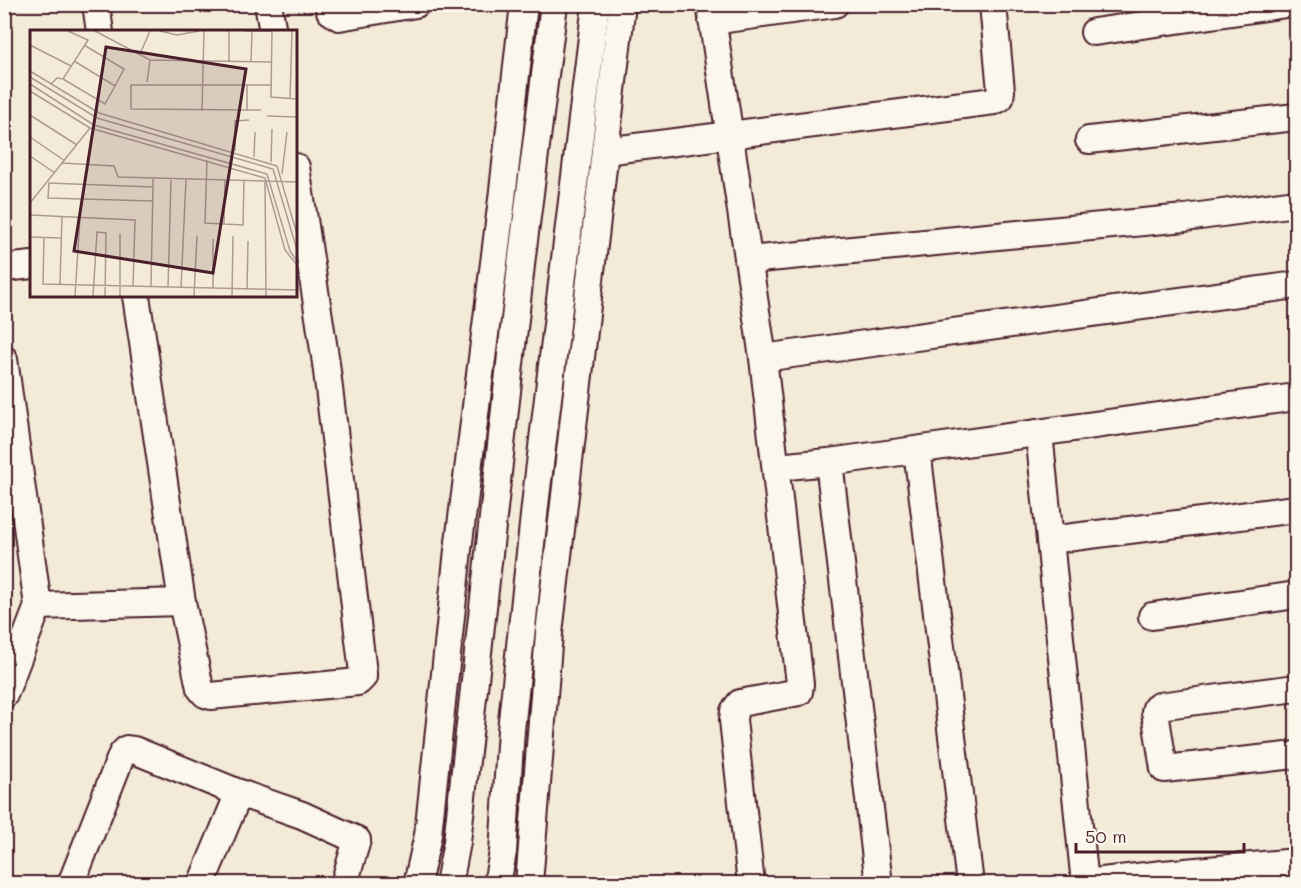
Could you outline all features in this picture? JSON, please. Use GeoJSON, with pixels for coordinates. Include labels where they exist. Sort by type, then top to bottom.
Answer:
{"type":"FeatureCollection","features":[{"type":"Feature","properties":{"kind":"street"},"geometry":{"type":"LineString","coordinates":[[96,4],[100,30]]}},
{"type":"Feature","properties":{"kind":"street"},"geometry":{"type":"LineString","coordinates":[[268,4],[273,30]]}},
{"type":"Feature","properties":{"kind":"street"},"geometry":{"type":"LineString","coordinates":[[328,4],[330,12],[339,17],[416,4]]}},
{"type":"Feature","properties":{"kind":"street"},"geometry":{"type":"LineString","coordinates":[[417,884],[428,835],[458,550],[501,211],[524,4]]}},
{"type":"Feature","properties":{"kind":"street"},"geometry":{"type":"LineString","coordinates":[[449,884],[457,843],[521,268],[554,4]]}},
{"type":"Feature","properties":{"kind":"street"},"geometry":{"type":"LineString","coordinates":[[497,884],[503,852],[511,730],[534,520],[596,4]]}},
{"type":"Feature","properties":{"kind":"street"},"geometry":{"type":"LineString","coordinates":[[529,884],[549,633],[622,4]]}},
{"type":"Feature","properties":{"kind":"street"},"geometry":{"type":"LineString","coordinates":[[752,884],[733,720],[734,711],[740,703],[799,692],[800,684],[763,358],[711,13],[835,4]]}},
{"type":"Feature","properties":{"kind":"street"},"geometry":{"type":"LineString","coordinates":[[605,151],[994,101],[1000,98],[1001,91],[993,4]]}},
{"type":"Feature","properties":{"kind":"street"},"geometry":{"type":"LineString","coordinates":[[1094,32],[1286,4]]}},
{"type":"Feature","properties":{"kind":"street"},"geometry":{"type":"LineString","coordinates":[[1089,140],[1296,117]]}},
{"type":"Feature","properties":{"kind":"street"},"geometry":{"type":"LineString","coordinates":[[136,297],[182,602],[200,688],[205,694],[211,696],[358,682],[363,677],[326,363],[301,233],[297,180]]}},
{"type":"Feature","properties":{"kind":"street"},"geometry":{"type":"LineString","coordinates":[[748,260],[1185,218],[1296,203]]}},
{"type":"Feature","properties":{"kind":"street"},"geometry":{"type":"LineString","coordinates":[[4,268],[30,265]]}},
{"type":"Feature","properties":{"kind":"street"},"geometry":{"type":"LineString","coordinates":[[763,358],[1296,285]]}},
{"type":"Feature","properties":{"kind":"street"},"geometry":{"type":"LineString","coordinates":[[4,359],[38,606],[9,669],[4,695]]}},
{"type":"Feature","properties":{"kind":"street"},"geometry":{"type":"LineString","coordinates":[[777,467],[830,462],[1296,397]]}},
{"type":"Feature","properties":{"kind":"street"},"geometry":{"type":"LineString","coordinates":[[1039,433],[1085,883],[1296,862]]}},
{"type":"Feature","properties":{"kind":"street"},"geometry":{"type":"LineString","coordinates":[[918,450],[970,884]]}},
{"type":"Feature","properties":{"kind":"street"},"geometry":{"type":"LineString","coordinates":[[830,462],[879,884]]}},
{"type":"Feature","properties":{"kind":"street"},"geometry":{"type":"LineString","coordinates":[[1050,540],[1296,509]]}},
{"type":"Feature","properties":{"kind":"street"},"geometry":{"type":"LineString","coordinates":[[1152,616],[1296,595]]}},
{"type":"Feature","properties":{"kind":"street"},"geometry":{"type":"LineString","coordinates":[[38,606],[182,602]]}},
{"type":"Feature","properties":{"kind":"street"},"geometry":{"type":"LineString","coordinates":[[1296,687],[1159,706],[1155,712],[1164,769],[1296,755]]}},
{"type":"Feature","properties":{"kind":"street"},"geometry":{"type":"LineString","coordinates":[[71,884],[122,754],[127,750],[134,750],[239,793],[303,815],[357,840],[344,884]]}},
{"type":"Feature","properties":{"kind":"street"},"geometry":{"type":"LineString","coordinates":[[201,884],[239,793]]}}]}
